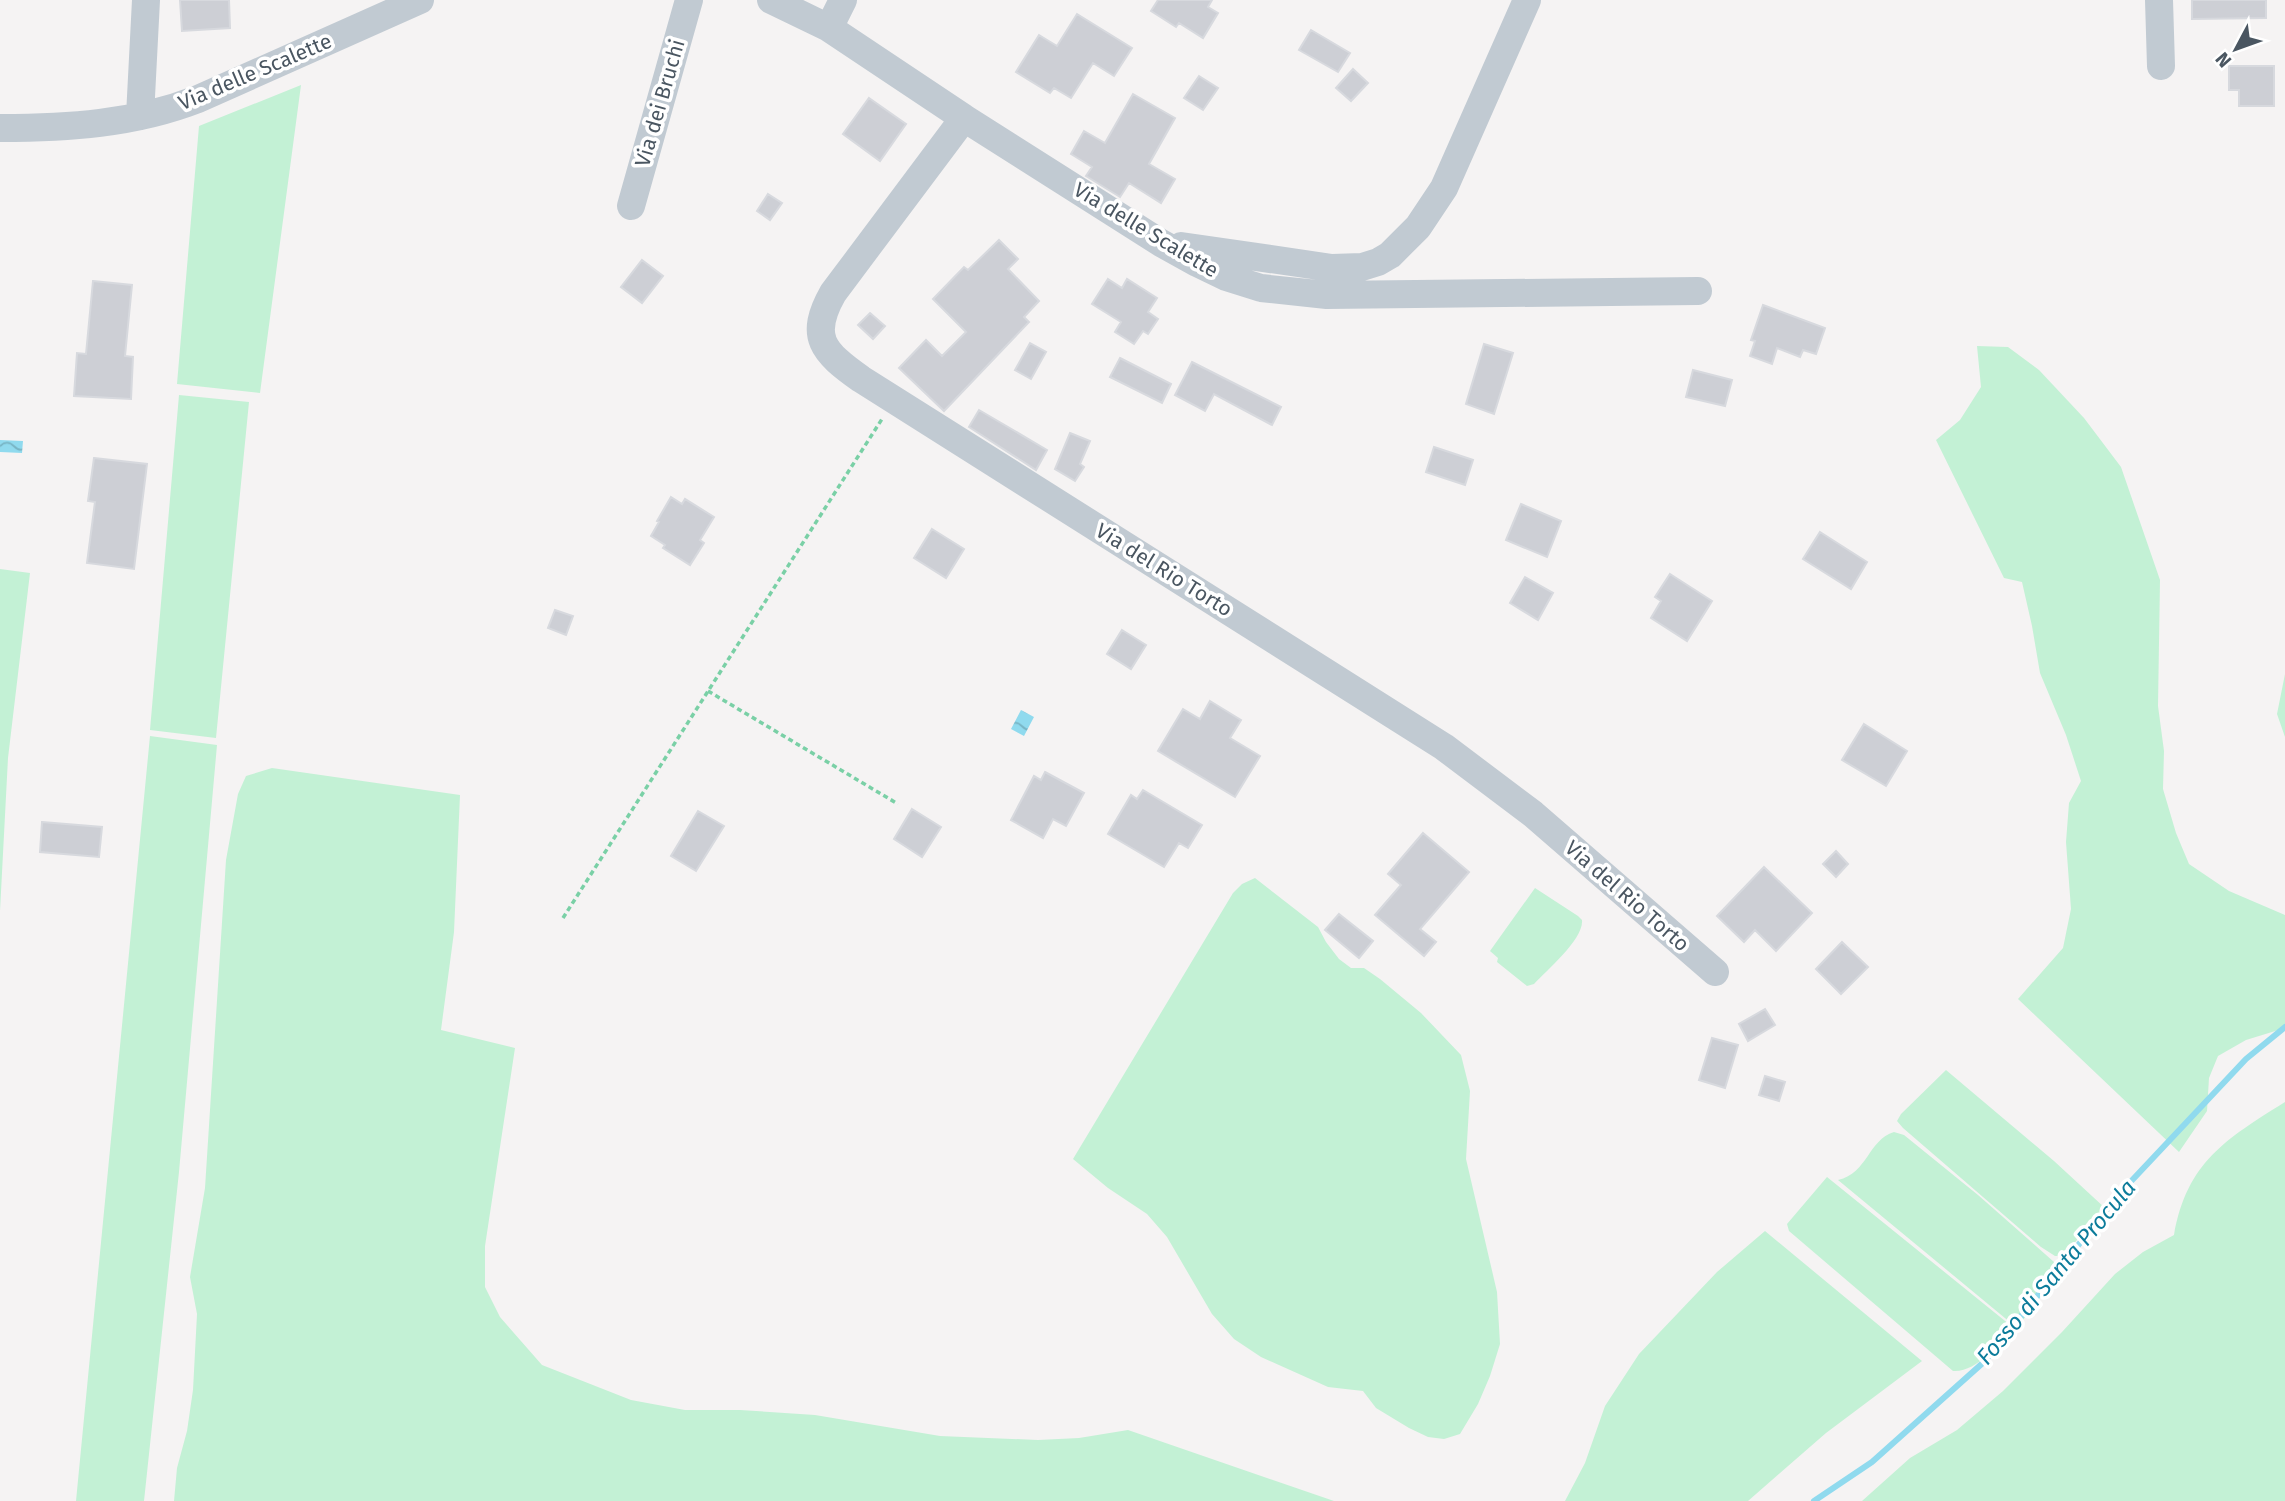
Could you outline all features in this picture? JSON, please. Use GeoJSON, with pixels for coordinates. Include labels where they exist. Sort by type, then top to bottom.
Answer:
{"type":"FeatureCollection","features":[{"type":"Feature","properties":{"kind":"street"},"geometry":{"type":"LineString","coordinates":[[141,116],[146,0]]}},
{"type":"Feature","properties":{"kind":"street","name":"Via delle Scalette"},"geometry":{"type":"LineString","coordinates":[[0,128],[82,126],[141,116],[198,99],[419,0]]}},
{"type":"Feature","properties":{"kind":"street","name":"Via dei Bruchi"},"geometry":{"type":"LineString","coordinates":[[631,206],[689,0]]}},
{"type":"Feature","properties":{"kind":"street","name":"Via delle Scalette"},"geometry":{"type":"LineString","coordinates":[[771,0],[829,28],[964,118],[1161,243],[1237,281],[1275,291],[1307,295],[1698,291]]}},
{"type":"Feature","properties":{"kind":"street"},"geometry":{"type":"LineString","coordinates":[[829,28],[844,0]]}},
{"type":"Feature","properties":{"kind":"street"},"geometry":{"type":"LineString","coordinates":[[1161,243],[1321,268],[1362,267],[1390,255],[1426,218],[1444,188],[1527,0]]}},
{"type":"Feature","properties":{"kind":"street"},"geometry":{"type":"LineString","coordinates":[[2159,0],[2161,66]]}},
{"type":"Feature","properties":{"kind":"street","name":"Via del Rio Torto"},"geometry":{"type":"LineString","coordinates":[[964,118],[839,284],[821,318],[821,335],[829,353],[851,372],[894,400],[1444,747],[1533,814],[1714,972]]}},
{"type":"Feature","properties":{"kind":"path"},"geometry":{"type":"LineString","coordinates":[[563,918],[894,400]]}},
{"type":"Feature","properties":{"kind":"path"},"geometry":{"type":"LineString","coordinates":[[708,691],[898,804]]}},
{"type":"Feature","properties":{"kind":"green space"},"geometry":{"type":"Polygon","coordinates":[[[301,85],[260,393],[177,384],[199,126],[301,85]]]}},
{"type":"Feature","properties":{"kind":"green space"},"geometry":{"type":"Polygon","coordinates":[[[1977,346],[2008,347],[2039,370],[2084,418],[2121,467],[2160,580],[2158,706],[2164,751],[2163,789],[2176,833],[2189,864],[2229,891],[2285,915],[2285,1028],[2246,1040],[2218,1056],[2209,1078],[2207,1111],[2179,1152],[2018,999],[2063,948],[2071,909],[2066,842],[2069,803],[2081,781],[2066,735],[2040,673],[2022,582],[2004,578],[1936,440],[1960,420],[1981,387],[1977,346]]]}},
{"type":"Feature","properties":{"kind":"green space"},"geometry":{"type":"Polygon","coordinates":[[[179,395],[249,402],[216,738],[150,730],[179,395]]]}},
{"type":"Feature","properties":{"kind":"green space"},"geometry":{"type":"Polygon","coordinates":[[[0,569],[30,573],[8,758],[0,911],[0,569]]]}},
{"type":"Feature","properties":{"kind":"green space"},"geometry":{"type":"Polygon","coordinates":[[[2285,674],[2285,737],[2277,714],[2285,674]]]}},
{"type":"Feature","properties":{"kind":"green space"},"geometry":{"type":"Polygon","coordinates":[[[150,736],[217,745],[179,1172],[144,1501],[76,1501],[150,736]]]}},
{"type":"Feature","properties":{"kind":"green space"},"geometry":{"type":"Polygon","coordinates":[[[272,768],[460,795],[454,932],[441,1030],[515,1048],[485,1246],[485,1287],[500,1317],[542,1365],[631,1400],[685,1410],[740,1410],[815,1415],[940,1436],[1038,1440],[1079,1438],[1128,1430],[1334,1501],[174,1501],[177,1468],[187,1431],[193,1390],[197,1314],[190,1277],[205,1188],[226,860],[238,794],[246,776],[272,768]]]}},
{"type":"Feature","properties":{"kind":"green space"},"geometry":{"type":"Polygon","coordinates":[[[1255,878],[1318,927],[1339,959],[1351,968],[1364,968],[1380,979],[1421,1013],[1461,1055],[1470,1091],[1466,1159],[1497,1292],[1500,1344],[1478,1404],[1460,1434],[1444,1439],[1428,1437],[1376,1408],[1363,1391],[1328,1387],[1261,1357],[1234,1339],[1212,1314],[1167,1237],[1147,1214],[1108,1188],[1073,1159],[1233,893],[1242,884],[1255,878]]]}},
{"type":"Feature","properties":{"kind":"green space"},"geometry":{"type":"Polygon","coordinates":[[[1535,888],[1582,920],[1581,928],[1571,945],[1534,984],[1527,986],[1497,962],[1498,958],[1490,951],[1535,888]]]}},
{"type":"Feature","properties":{"kind":"green space"},"geometry":{"type":"Polygon","coordinates":[[[1946,1070],[2105,1208],[2063,1256],[2055,1256],[2041,1247],[1897,1121],[1946,1070]]]}},
{"type":"Feature","properties":{"kind":"green space"},"geometry":{"type":"Polygon","coordinates":[[[2285,1102],[2285,1501],[1862,1501],[1910,1458],[1957,1430],[2003,1391],[2115,1274],[2143,1252],[2174,1235],[2189,1189],[2212,1155],[2227,1141],[2285,1102]]]}},
{"type":"Feature","properties":{"kind":"green space"},"geometry":{"type":"Polygon","coordinates":[[[1894,1132],[1904,1135],[1978,1195],[2054,1262],[2055,1278],[2017,1328],[1838,1180],[1856,1171],[1878,1142],[1894,1132]]]}},
{"type":"Feature","properties":{"kind":"green space"},"geometry":{"type":"Polygon","coordinates":[[[1827,1177],[2015,1329],[1979,1362],[1953,1371],[1789,1231],[1787,1224],[1827,1177]]]}},
{"type":"Feature","properties":{"kind":"green space"},"geometry":{"type":"Polygon","coordinates":[[[1765,1231],[1922,1361],[1826,1433],[1748,1501],[1565,1501],[1585,1463],[1605,1406],[1639,1354],[1717,1272],[1765,1231]]]}},
{"type":"Feature","properties":{"kind":"water"},"geometry":{"type":"Polygon","coordinates":[[[0,440],[23,441],[22,453],[0,452],[0,440]]]}},
{"type":"Feature","properties":{"kind":"water"},"geometry":{"type":"Polygon","coordinates":[[[1021,710],[1034,717],[1024,736],[1011,729],[1021,710]]]}},
{"type":"Feature","properties":{"kind":"building"},"geometry":{"type":"Polygon","coordinates":[[[180,0],[229,0],[230,28],[182,31],[180,0]]]}},
{"type":"Feature","properties":{"kind":"building"},"geometry":{"type":"Polygon","coordinates":[[[1158,0],[1212,0],[1208,7],[1218,13],[1203,38],[1179,23],[1176,27],[1151,11],[1158,0]]]}},
{"type":"Feature","properties":{"kind":"building"},"geometry":{"type":"Polygon","coordinates":[[[2192,0],[2266,0],[2266,18],[2192,19],[2192,0]]]}},
{"type":"Feature","properties":{"kind":"building"},"geometry":{"type":"Polygon","coordinates":[[[1077,14],[1132,48],[1114,76],[1093,63],[1071,98],[1054,88],[1050,93],[1016,72],[1039,35],[1057,46],[1077,14]]]}},
{"type":"Feature","properties":{"kind":"building"},"geometry":{"type":"Polygon","coordinates":[[[1311,30],[1350,53],[1338,72],[1299,50],[1311,30]]]}},
{"type":"Feature","properties":{"kind":"building"},"geometry":{"type":"Polygon","coordinates":[[[2229,66],[2274,66],[2274,106],[2239,106],[2239,90],[2229,90],[2229,66]]]}},
{"type":"Feature","properties":{"kind":"building"},"geometry":{"type":"Polygon","coordinates":[[[1353,69],[1368,83],[1351,101],[1336,88],[1353,69]]]}},
{"type":"Feature","properties":{"kind":"building"},"geometry":{"type":"Polygon","coordinates":[[[1199,76],[1218,88],[1203,110],[1184,98],[1199,76]]]}},
{"type":"Feature","properties":{"kind":"building"},"geometry":{"type":"Polygon","coordinates":[[[1133,94],[1175,118],[1149,164],[1175,179],[1161,203],[1129,183],[1120,197],[1086,176],[1092,167],[1071,154],[1084,131],[1105,143],[1133,94]]]}},
{"type":"Feature","properties":{"kind":"building"},"geometry":{"type":"Polygon","coordinates":[[[869,98],[906,124],[880,161],[843,134],[869,98]]]}},
{"type":"Feature","properties":{"kind":"building"},"geometry":{"type":"Polygon","coordinates":[[[768,194],[782,203],[770,220],[757,211],[768,194]]]}},
{"type":"Feature","properties":{"kind":"building"},"geometry":{"type":"Polygon","coordinates":[[[999,240],[1018,259],[1008,269],[1039,301],[1024,317],[1029,322],[944,411],[899,368],[926,340],[942,356],[966,332],[933,299],[964,267],[968,270],[999,240]]]}},
{"type":"Feature","properties":{"kind":"building"},"geometry":{"type":"Polygon","coordinates":[[[642,260],[663,276],[642,303],[621,287],[642,260]]]}},
{"type":"Feature","properties":{"kind":"building"},"geometry":{"type":"Polygon","coordinates":[[[1108,279],[1122,288],[1127,279],[1157,298],[1148,312],[1158,319],[1148,334],[1143,331],[1134,344],[1115,332],[1121,322],[1092,304],[1108,279]]]}},
{"type":"Feature","properties":{"kind":"building"},"geometry":{"type":"Polygon","coordinates":[[[93,281],[132,285],[125,356],[133,357],[131,399],[74,396],[77,353],[86,354],[93,281]]]}},
{"type":"Feature","properties":{"kind":"building"},"geometry":{"type":"Polygon","coordinates":[[[1763,305],[1825,328],[1816,354],[1803,350],[1800,357],[1777,348],[1772,364],[1750,356],[1755,341],[1751,340],[1763,305]]]}},
{"type":"Feature","properties":{"kind":"building"},"geometry":{"type":"Polygon","coordinates":[[[870,313],[885,326],[873,339],[858,325],[870,313]]]}},
{"type":"Feature","properties":{"kind":"building"},"geometry":{"type":"Polygon","coordinates":[[[1030,343],[1046,352],[1031,379],[1015,370],[1030,343]]]}},
{"type":"Feature","properties":{"kind":"building"},"geometry":{"type":"Polygon","coordinates":[[[1484,344],[1513,353],[1494,414],[1466,404],[1484,344]]]}},
{"type":"Feature","properties":{"kind":"building"},"geometry":{"type":"Polygon","coordinates":[[[1120,358],[1171,384],[1162,403],[1110,377],[1120,358]]]}},
{"type":"Feature","properties":{"kind":"building"},"geometry":{"type":"Polygon","coordinates":[[[1192,362],[1281,407],[1272,425],[1214,394],[1205,411],[1175,395],[1192,362]]]}},
{"type":"Feature","properties":{"kind":"building"},"geometry":{"type":"Polygon","coordinates":[[[1693,370],[1732,380],[1725,406],[1686,397],[1693,370]]]}},
{"type":"Feature","properties":{"kind":"building"},"geometry":{"type":"Polygon","coordinates":[[[979,410],[1047,450],[1036,470],[969,427],[979,410]]]}},
{"type":"Feature","properties":{"kind":"building"},"geometry":{"type":"Polygon","coordinates":[[[1070,433],[1090,441],[1080,464],[1084,467],[1075,481],[1055,469],[1070,433]]]}},
{"type":"Feature","properties":{"kind":"building"},"geometry":{"type":"Polygon","coordinates":[[[1434,447],[1473,460],[1465,485],[1426,472],[1434,447]]]}},
{"type":"Feature","properties":{"kind":"building"},"geometry":{"type":"Polygon","coordinates":[[[94,458],[147,464],[134,569],[87,563],[95,502],[88,501],[94,458]]]}},
{"type":"Feature","properties":{"kind":"building"},"geometry":{"type":"Polygon","coordinates":[[[671,497],[682,504],[685,499],[714,517],[700,540],[704,543],[690,565],[663,548],[665,545],[651,536],[671,497]]]}},
{"type":"Feature","properties":{"kind":"building"},"geometry":{"type":"Polygon","coordinates":[[[1521,504],[1561,521],[1547,557],[1506,540],[1521,504]]]}},
{"type":"Feature","properties":{"kind":"building"},"geometry":{"type":"Polygon","coordinates":[[[932,529],[964,549],[946,578],[914,558],[932,529]]]}},
{"type":"Feature","properties":{"kind":"building"},"geometry":{"type":"Polygon","coordinates":[[[1820,532],[1867,562],[1851,589],[1803,559],[1820,532]]]}},
{"type":"Feature","properties":{"kind":"building"},"geometry":{"type":"Polygon","coordinates":[[[1670,574],[1712,601],[1687,641],[1651,618],[1661,601],[1655,597],[1670,574]]]}},
{"type":"Feature","properties":{"kind":"building"},"geometry":{"type":"Polygon","coordinates":[[[1525,577],[1553,593],[1538,620],[1510,603],[1525,577]]]}},
{"type":"Feature","properties":{"kind":"building"},"geometry":{"type":"Polygon","coordinates":[[[555,610],[573,616],[566,635],[548,628],[555,610]]]}},
{"type":"Feature","properties":{"kind":"building"},"geometry":{"type":"Polygon","coordinates":[[[1122,630],[1146,645],[1131,669],[1107,654],[1122,630]]]}},
{"type":"Feature","properties":{"kind":"building"},"geometry":{"type":"Polygon","coordinates":[[[1210,701],[1241,720],[1230,738],[1260,756],[1235,797],[1158,751],[1183,709],[1200,719],[1210,701]]]}},
{"type":"Feature","properties":{"kind":"building"},"geometry":{"type":"Polygon","coordinates":[[[1864,724],[1907,751],[1886,786],[1842,760],[1864,724]]]}},
{"type":"Feature","properties":{"kind":"building"},"geometry":{"type":"Polygon","coordinates":[[[1045,772],[1084,793],[1066,826],[1053,819],[1043,838],[1011,820],[1034,776],[1041,780],[1045,772]]]}},
{"type":"Feature","properties":{"kind":"building"},"geometry":{"type":"Polygon","coordinates":[[[1143,790],[1202,825],[1188,848],[1179,843],[1164,867],[1108,834],[1131,795],[1137,799],[1143,790]]]}},
{"type":"Feature","properties":{"kind":"building"},"geometry":{"type":"Polygon","coordinates":[[[912,809],[941,827],[922,857],[894,839],[912,809]]]}},
{"type":"Feature","properties":{"kind":"building"},"geometry":{"type":"Polygon","coordinates":[[[698,811],[724,826],[696,871],[671,856],[698,811]]]}},
{"type":"Feature","properties":{"kind":"building"},"geometry":{"type":"Polygon","coordinates":[[[42,822],[102,827],[99,857],[40,852],[42,822]]]}},
{"type":"Feature","properties":{"kind":"building"},"geometry":{"type":"Polygon","coordinates":[[[1423,833],[1469,872],[1420,929],[1436,942],[1424,956],[1375,915],[1401,885],[1388,874],[1423,833]]]}},
{"type":"Feature","properties":{"kind":"building"},"geometry":{"type":"Polygon","coordinates":[[[1836,851],[1848,864],[1836,877],[1823,864],[1836,851]]]}},
{"type":"Feature","properties":{"kind":"building"},"geometry":{"type":"Polygon","coordinates":[[[1764,867],[1812,913],[1776,951],[1755,930],[1744,942],[1717,916],[1764,867]]]}},
{"type":"Feature","properties":{"kind":"building"},"geometry":{"type":"Polygon","coordinates":[[[1339,914],[1373,941],[1359,958],[1325,930],[1339,914]]]}},
{"type":"Feature","properties":{"kind":"building"},"geometry":{"type":"Polygon","coordinates":[[[1842,942],[1868,967],[1841,994],[1816,969],[1842,942]]]}},
{"type":"Feature","properties":{"kind":"building"},"geometry":{"type":"Polygon","coordinates":[[[1765,1009],[1775,1025],[1748,1041],[1739,1024],[1765,1009]]]}},
{"type":"Feature","properties":{"kind":"building"},"geometry":{"type":"Polygon","coordinates":[[[1712,1038],[1738,1045],[1725,1088],[1699,1080],[1712,1038]]]}},
{"type":"Feature","properties":{"kind":"building"},"geometry":{"type":"Polygon","coordinates":[[[1765,1076],[1785,1082],[1779,1101],[1759,1095],[1765,1076]]]}},
{"type":"Feature","properties":{"kind":"waterway","name":"Fosso di Santa Procula"},"geometry":{"type":"LineString","coordinates":[[1814,1501],[1872,1462],[1985,1361],[2121,1192],[2246,1059],[2285,1027]]}}]}
